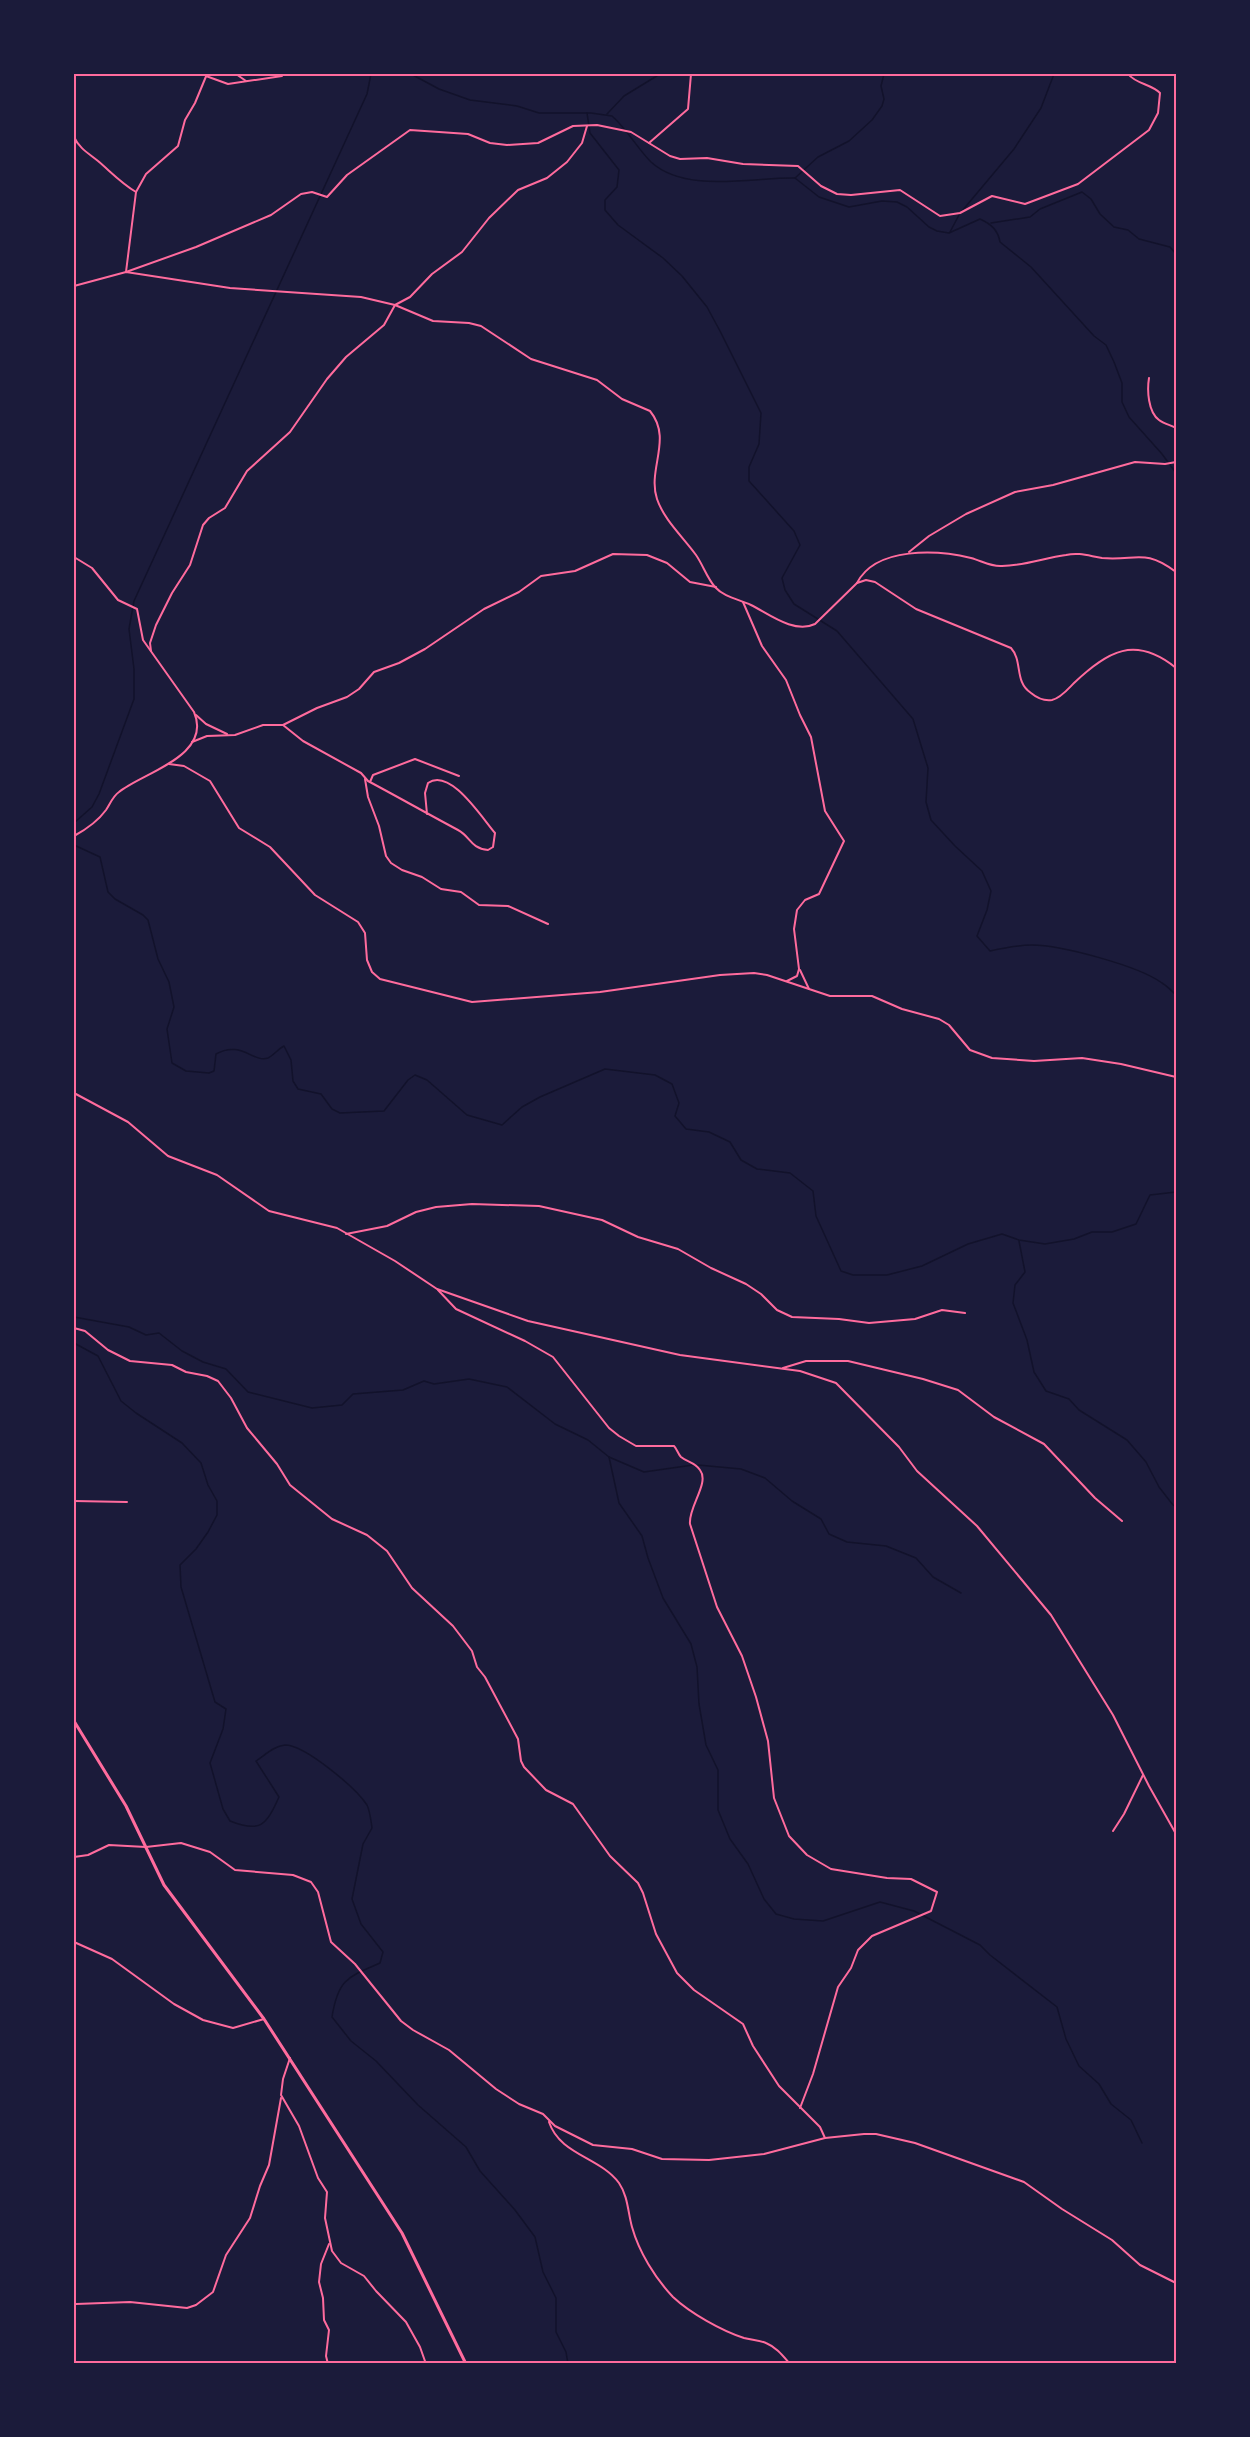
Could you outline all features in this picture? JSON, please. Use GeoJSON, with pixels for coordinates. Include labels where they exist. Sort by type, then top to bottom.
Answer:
{"type":"FeatureCollection","features":[{"type":"Feature","properties":{"kind":"main road"},"geometry":{"type":"LineString","coordinates":[[74,1721],[118,1791],[164,1885],[264,2019],[402,2234],[466,2364]]}},
{"type":"Feature","properties":{"kind":"street"},"geometry":{"type":"LineString","coordinates":[[236,74],[247,82]]}},
{"type":"Feature","properties":{"kind":"street"},"geometry":{"type":"LineString","coordinates":[[649,143],[688,109],[691,74]]}},
{"type":"Feature","properties":{"kind":"street"},"geometry":{"type":"LineString","coordinates":[[74,286],[126,272],[196,247],[266,218],[284,208],[297,196],[307,193],[325,197],[330,195],[347,175],[407,131],[459,133],[472,135],[495,144],[523,144],[538,143],[573,126],[606,126],[625,130],[670,156],[680,159],[707,158],[742,164],[798,166],[821,186],[837,194],[850,195],[900,190],[934,214],[946,216],[960,213],[992,196],[1025,204],[1076,186],[1149,130],[1158,113],[1160,93],[1136,81],[1128,74]]}},
{"type":"Feature","properties":{"kind":"street"},"geometry":{"type":"LineString","coordinates":[[126,272],[136,192],[146,174],[178,146],[185,120],[207,75],[228,84],[282,76]]}},
{"type":"Feature","properties":{"kind":"street"},"geometry":{"type":"LineString","coordinates":[[151,651],[150,643],[156,625],[172,593],[190,565],[199,534],[206,521],[225,508],[247,471],[290,432],[327,379],[346,357],[384,325],[395,305],[410,297],[432,274],[462,252],[489,218],[518,190],[547,178],[562,167],[579,148],[587,126]]}},
{"type":"Feature","properties":{"kind":"street"},"geometry":{"type":"LineString","coordinates":[[74,137],[80,148],[136,192]]}},
{"type":"Feature","properties":{"kind":"street"},"geometry":{"type":"LineString","coordinates":[[126,272],[218,286],[361,297],[395,305],[433,321],[481,326],[531,359],[597,380],[622,399],[650,411],[661,435],[653,479],[658,501],[716,587],[725,595],[776,619],[806,627],[815,624],[872,567],[909,552],[966,514],[1015,492],[1053,485],[1135,462],[1165,464],[1176,462]]}},
{"type":"Feature","properties":{"kind":"street"},"geometry":{"type":"LineString","coordinates":[[1149,378],[1151,410],[1158,419],[1176,428]]}},
{"type":"Feature","properties":{"kind":"street"},"geometry":{"type":"LineString","coordinates":[[909,552],[957,556],[997,566],[1015,566],[1076,553],[1101,558],[1145,557],[1159,560],[1176,572]]}},
{"type":"Feature","properties":{"kind":"street"},"geometry":{"type":"LineString","coordinates":[[192,742],[207,736],[229,735],[264,725],[283,725],[317,708],[349,697],[374,672],[425,650],[484,609],[519,592],[546,574],[574,571],[613,554],[647,555],[667,563],[690,582],[716,587]]}},
{"type":"Feature","properties":{"kind":"street"},"geometry":{"type":"LineString","coordinates":[[74,557],[92,568],[110,592],[121,602],[137,609],[141,635],[194,712],[206,724],[229,735]]}},
{"type":"Feature","properties":{"kind":"street"},"geometry":{"type":"LineString","coordinates":[[856,583],[866,580],[875,582],[916,609],[1011,648],[1015,653],[1024,687],[1031,694],[1045,700],[1059,697],[1095,664],[1116,653],[1148,651],[1176,668]]}},
{"type":"Feature","properties":{"kind":"street"},"geometry":{"type":"LineString","coordinates":[[743,602],[762,646],[786,680],[812,737],[825,811],[844,841],[817,896],[805,900],[797,910],[794,929],[800,969],[809,989]]}},
{"type":"Feature","properties":{"kind":"street"},"geometry":{"type":"LineString","coordinates":[[74,836],[96,820],[120,791],[181,755],[192,742],[197,725],[194,712]]}},
{"type":"Feature","properties":{"kind":"street"},"geometry":{"type":"LineString","coordinates":[[283,725],[300,739],[356,770],[365,779],[427,814],[464,834],[475,847],[488,850],[493,847],[495,833],[470,802],[446,780],[433,779],[428,783],[425,793],[427,814]]}},
{"type":"Feature","properties":{"kind":"street"},"geometry":{"type":"LineString","coordinates":[[370,782],[372,775],[415,759],[459,776]]}},
{"type":"Feature","properties":{"kind":"street"},"geometry":{"type":"LineString","coordinates":[[169,764],[184,766],[210,781],[239,828],[270,847],[318,898],[358,922],[365,933],[367,960],[372,972],[380,979],[472,1002],[600,992],[730,974],[754,973],[835,997],[872,996],[902,1009],[939,1019],[949,1026],[970,1050],[992,1058],[1034,1061],[1082,1058],[1121,1064],[1176,1077]]}},
{"type":"Feature","properties":{"kind":"street"},"geometry":{"type":"LineString","coordinates":[[365,779],[368,797],[391,863],[402,870],[422,877],[441,890],[465,894],[480,904],[508,906],[548,924]]}},
{"type":"Feature","properties":{"kind":"street"},"geometry":{"type":"LineString","coordinates":[[785,982],[797,976],[800,969]]}},
{"type":"Feature","properties":{"kind":"street"},"geometry":{"type":"LineString","coordinates":[[74,1094],[128,1122],[168,1156],[216,1175],[269,1211],[320,1222],[395,1261],[437,1289],[456,1309],[525,1341],[553,1358],[609,1428],[619,1436],[640,1447],[674,1446],[680,1457],[691,1461],[701,1470],[703,1480],[691,1513],[690,1524],[717,1607],[742,1656],[756,1697],[768,1741],[774,1798],[789,1836],[807,1856],[831,1869],[887,1878],[911,1879],[938,1892],[931,1911],[872,1936],[858,1950],[838,1987],[813,2073],[800,2108]]}},
{"type":"Feature","properties":{"kind":"street"},"geometry":{"type":"LineString","coordinates":[[346,1234],[387,1226],[429,1208],[472,1204],[539,1206],[602,1220],[638,1237],[678,1249],[746,1284],[761,1294],[777,1310],[792,1317],[869,1323],[915,1319],[942,1310],[965,1313]]}},
{"type":"Feature","properties":{"kind":"street"},"geometry":{"type":"LineString","coordinates":[[437,1289],[528,1321],[680,1355],[783,1368],[823,1377],[845,1390],[905,1454],[917,1471],[968,1518],[1051,1614],[1113,1715],[1176,1834]]}},
{"type":"Feature","properties":{"kind":"street"},"geometry":{"type":"LineString","coordinates":[[74,1328],[85,1331],[108,1350],[130,1361],[172,1365],[186,1372],[218,1380],[231,1398],[247,1428],[277,1464],[290,1485],[332,1519],[367,1535],[392,1556],[412,1588],[453,1626],[472,1652],[479,1671],[485,1677],[518,1739],[524,1767],[546,1790],[573,1804],[610,1856],[638,1883],[644,1893],[656,1934],[677,1973],[694,1990],[743,2024],[770,2073],[786,2095],[820,2127],[825,2138]]}},
{"type":"Feature","properties":{"kind":"street"},"geometry":{"type":"LineString","coordinates":[[783,1368],[806,1361],[848,1361],[923,1378],[958,1390],[994,1417],[1044,1444],[1095,1498],[1122,1521]]}},
{"type":"Feature","properties":{"kind":"street"},"geometry":{"type":"LineString","coordinates":[[74,1501],[128,1502]]}},
{"type":"Feature","properties":{"kind":"street"},"geometry":{"type":"LineString","coordinates":[[1113,1832],[1143,1775]]}},
{"type":"Feature","properties":{"kind":"street"},"geometry":{"type":"LineString","coordinates":[[74,1857],[88,1855],[109,1845],[146,1847],[187,1844],[210,1852],[235,1870],[293,1875],[311,1882],[318,1892],[331,1942],[355,1964],[394,2014],[413,2030],[449,2050],[496,2089],[519,2104],[543,2114],[562,2143],[606,2171],[619,2184],[633,2230],[646,2260],[674,2298],[713,2324],[745,2338],[768,2344],[790,2364]]}},
{"type":"Feature","properties":{"kind":"street"},"geometry":{"type":"LineString","coordinates":[[74,1942],[112,1959],[174,2004],[203,2020],[232,2028],[264,2019]]}},
{"type":"Feature","properties":{"kind":"street"},"geometry":{"type":"LineString","coordinates":[[76,2304],[130,2302],[187,2308],[196,2305],[213,2292],[226,2255],[252,2214],[269,2165],[283,2079],[290,2058]]}},
{"type":"Feature","properties":{"kind":"street"},"geometry":{"type":"LineString","coordinates":[[281,2097],[299,2126],[318,2178],[327,2192],[325,2218],[329,2244],[338,2260],[364,2276],[406,2322],[420,2347],[426,2364]]}},
{"type":"Feature","properties":{"kind":"street"},"geometry":{"type":"LineString","coordinates":[[549,2122],[593,2145],[633,2149],[667,2159],[720,2159],[764,2154],[825,2138],[876,2134],[925,2145],[1024,2182],[1071,2216],[1107,2236],[1140,2265],[1176,2283]]}},
{"type":"Feature","properties":{"kind":"street"},"geometry":{"type":"LineString","coordinates":[[328,2364],[326,2356],[329,2330],[324,2320],[323,2298],[319,2282],[321,2264],[329,2244]]}},
{"type":"Feature","properties":{"kind":"waterway"},"geometry":{"type":"LineString","coordinates":[[74,823],[92,807],[99,794],[134,699],[134,669],[129,629],[134,601],[367,94],[371,74]]}},
{"type":"Feature","properties":{"kind":"waterway"},"geometry":{"type":"LineString","coordinates":[[411,74],[439,89],[470,100],[517,106],[539,113],[591,113],[612,116],[651,162],[666,172],[682,178],[720,182],[795,178],[819,197],[849,207],[882,201],[897,202],[907,207],[929,227],[949,233],[980,219],[984,221],[996,231],[1000,242],[1031,267],[1094,336],[1106,345],[1122,383],[1122,402],[1129,417],[1176,473]]}},
{"type":"Feature","properties":{"kind":"waterway"},"geometry":{"type":"LineString","coordinates":[[607,114],[624,96],[660,74]]}},
{"type":"Feature","properties":{"kind":"waterway"},"geometry":{"type":"LineString","coordinates":[[795,178],[818,157],[849,141],[872,120],[884,99],[881,86],[884,74]]}},
{"type":"Feature","properties":{"kind":"waterway"},"geometry":{"type":"LineString","coordinates":[[962,211],[1014,149],[1041,108],[1054,74]]}},
{"type":"Feature","properties":{"kind":"waterway"},"geometry":{"type":"LineString","coordinates":[[587,113],[590,133],[619,170],[617,187],[605,200],[605,210],[618,225],[663,258],[682,276],[707,307],[761,413],[759,444],[749,467],[749,481],[794,531],[800,545],[782,578],[785,590],[794,604],[837,631],[913,719],[928,768],[926,802],[931,820],[982,871],[991,891],[987,910],[977,936],[990,951],[1032,945],[1099,958],[1151,976],[1176,995]]}},
{"type":"Feature","properties":{"kind":"waterway"},"geometry":{"type":"LineString","coordinates":[[991,223],[1030,217],[1040,209],[1082,192],[1091,199],[1100,214],[1114,227],[1128,230],[1139,239],[1170,247],[1176,254]]}},
{"type":"Feature","properties":{"kind":"waterway"},"geometry":{"type":"LineString","coordinates":[[950,232],[959,215]]}},
{"type":"Feature","properties":{"kind":"waterway"},"geometry":{"type":"LineString","coordinates":[[74,845],[100,857],[108,892],[148,920],[158,959],[169,982],[174,1007],[167,1029],[172,1063],[186,1071],[209,1073],[214,1071],[216,1054],[225,1050],[239,1050],[262,1059],[270,1057],[284,1046],[291,1060],[293,1081],[298,1089],[321,1094],[332,1109],[340,1113],[384,1111],[408,1080],[415,1075],[427,1080],[467,1115],[502,1125],[522,1107],[540,1097],[605,1069],[655,1075],[672,1084],[679,1103],[675,1116],[686,1129],[709,1132],[730,1142],[741,1160],[757,1169],[790,1173],[813,1191],[816,1216],[841,1271],[853,1275],[887,1275],[922,1266],[968,1244],[1002,1234],[1019,1240],[1045,1244],[1074,1239],[1092,1232],[1112,1232],[1136,1224],[1150,1195],[1176,1192]]}},
{"type":"Feature","properties":{"kind":"waterway"},"geometry":{"type":"LineString","coordinates":[[1019,1241],[1025,1272],[1015,1285],[1013,1303],[1027,1340],[1034,1372],[1046,1391],[1069,1399],[1079,1410],[1127,1440],[1146,1462],[1159,1487],[1176,1507]]}},
{"type":"Feature","properties":{"kind":"waterway"},"geometry":{"type":"LineString","coordinates":[[74,1317],[129,1327],[146,1335],[159,1333],[182,1351],[203,1362],[226,1369],[248,1392],[312,1408],[342,1405],[353,1394],[403,1390],[424,1381],[434,1384],[469,1379],[507,1387],[555,1424],[588,1440],[609,1457],[619,1503],[642,1536],[663,1598],[691,1644],[697,1667],[699,1704],[706,1745],[718,1770],[718,1810],[730,1839],[748,1864],[764,1899],[776,1914],[794,1919],[823,1921],[880,1902],[914,1911],[980,1945],[1057,2007],[1066,2039],[1079,2066],[1099,2084],[1111,2104],[1131,2120],[1142,2143]]}},
{"type":"Feature","properties":{"kind":"waterway"},"geometry":{"type":"LineString","coordinates":[[74,1343],[98,1356],[121,1401],[182,1443],[201,1463],[208,1485],[217,1501],[217,1515],[208,1532],[196,1549],[180,1565],[181,1587],[215,1702],[226,1709],[223,1729],[210,1763],[223,1809],[230,1821],[240,1825],[255,1826],[266,1821],[279,1797],[256,1761],[273,1749],[285,1745],[305,1752],[317,1760],[352,1788],[367,1805],[372,1828],[363,1844],[352,1899],[361,1924],[383,1952],[380,1963],[352,1976],[341,1987],[334,2004],[332,2017],[351,2041],[376,2061],[418,2105],[466,2147],[480,2171],[515,2210],[535,2237],[543,2272],[556,2298],[556,2332],[566,2352],[568,2364]]}},
{"type":"Feature","properties":{"kind":"waterway"},"geometry":{"type":"LineString","coordinates":[[609,1457],[644,1472],[693,1465]]}},
{"type":"Feature","properties":{"kind":"waterway"},"geometry":{"type":"LineString","coordinates":[[698,1465],[741,1469],[765,1478],[792,1501],[821,1519],[829,1534],[847,1542],[886,1546],[916,1558],[933,1577],[961,1593]]}}]}
